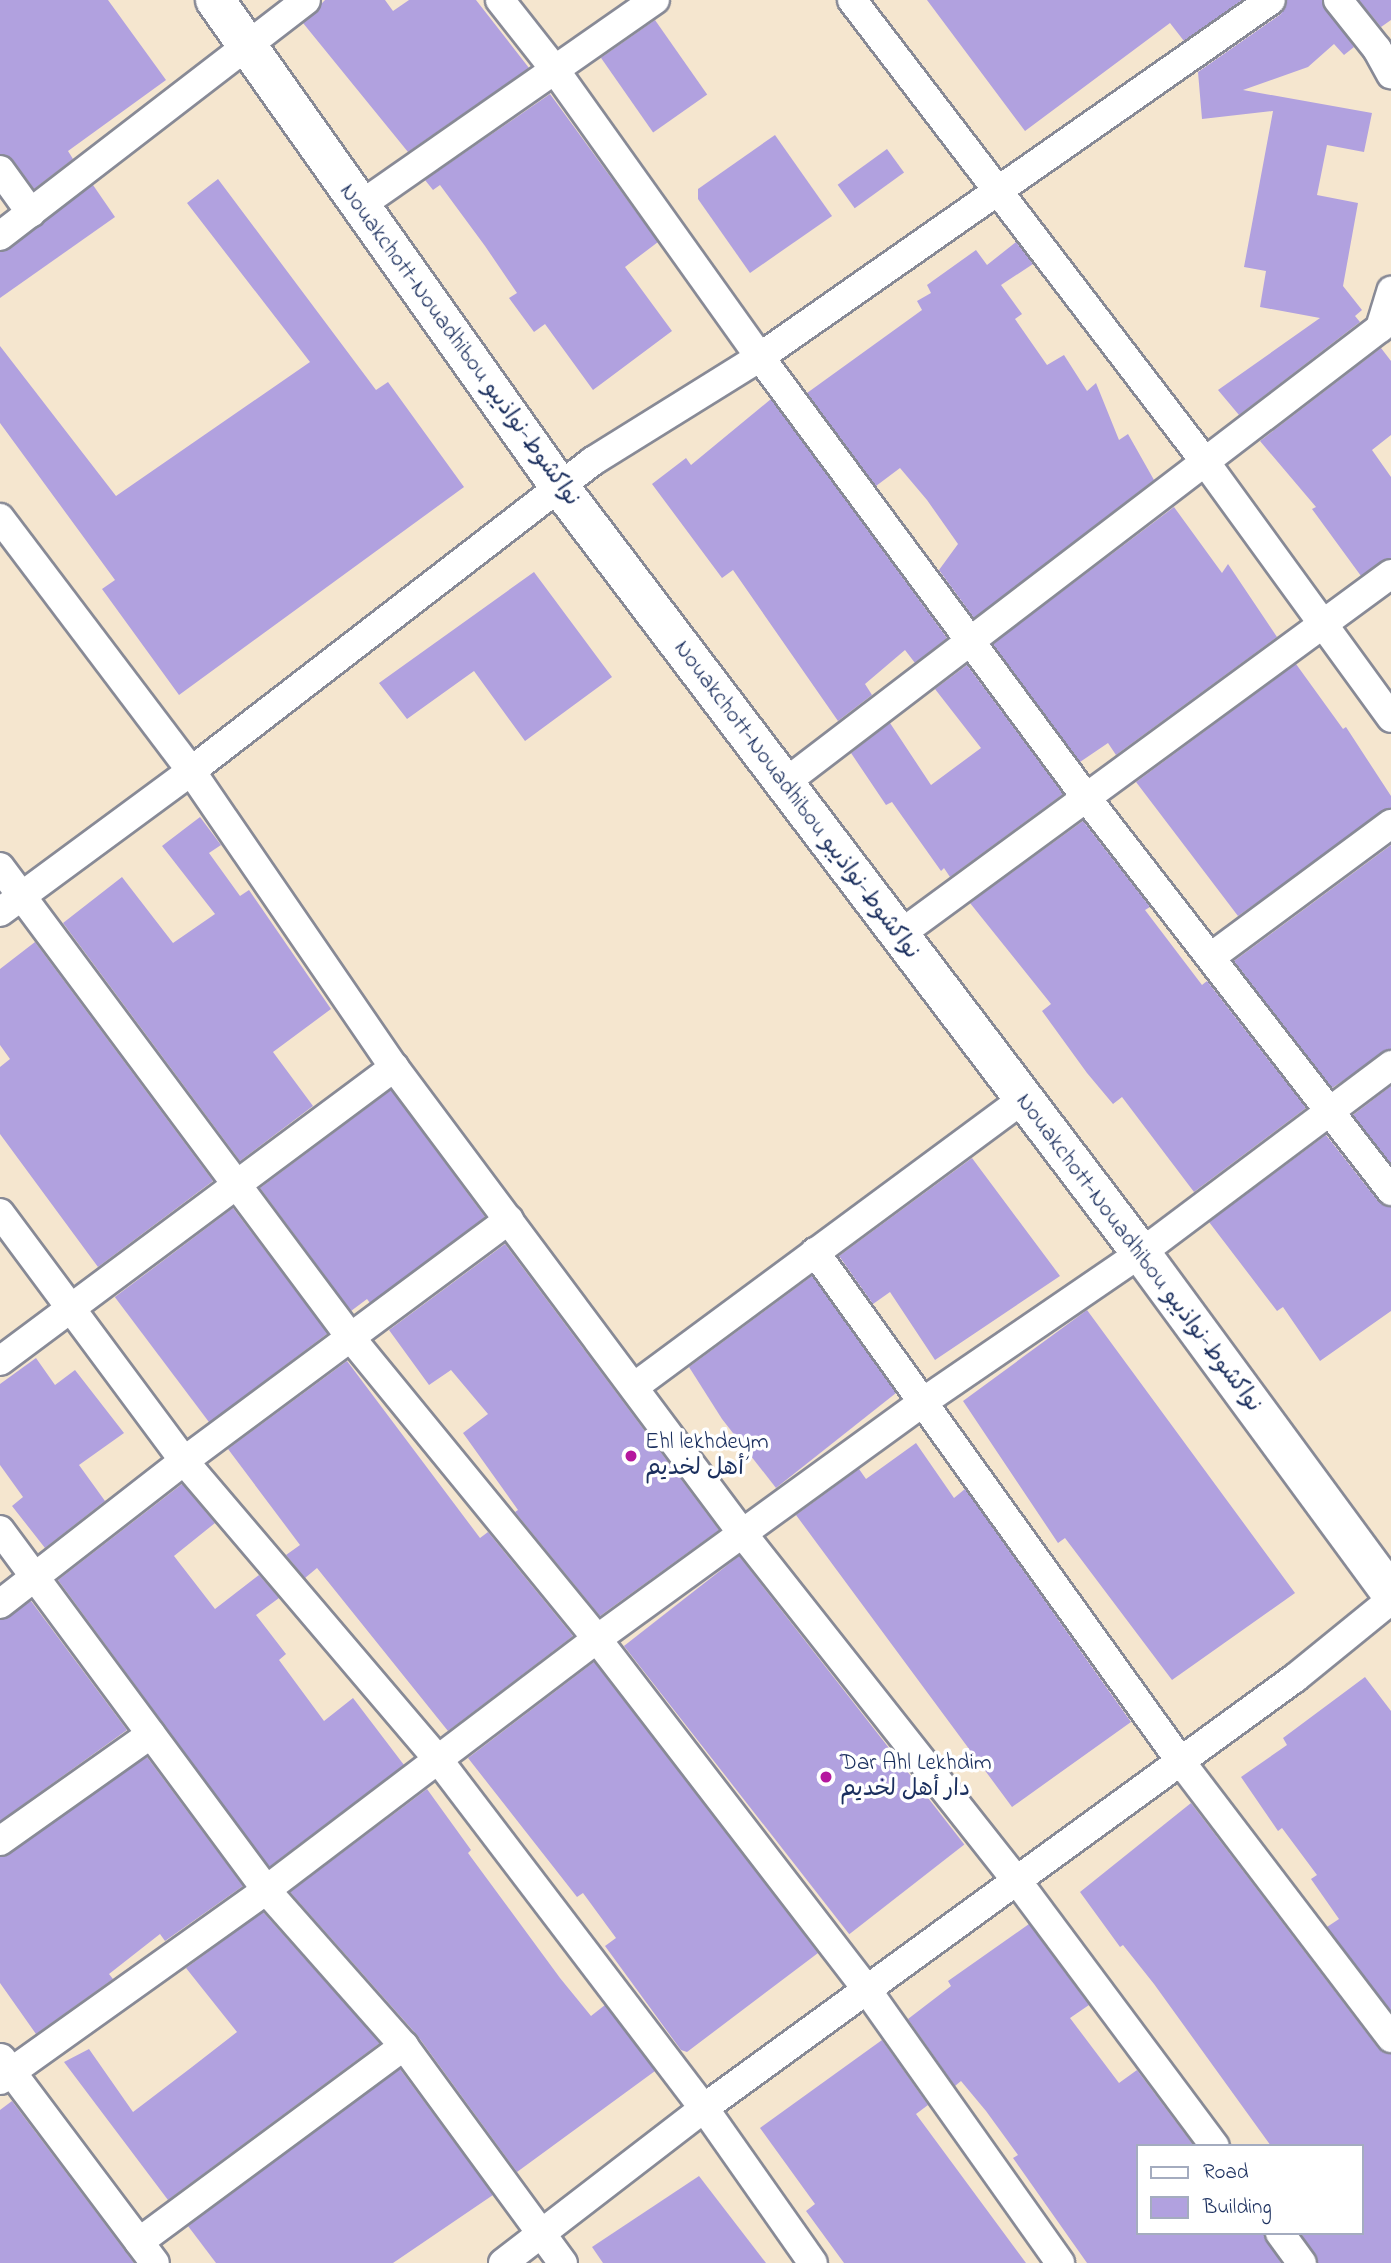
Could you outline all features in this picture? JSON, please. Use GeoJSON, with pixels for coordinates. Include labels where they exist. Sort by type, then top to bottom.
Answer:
{"type":"FeatureCollection","features":[{"type":"Feature","properties":{"kind":"highway","name":"Nouakchott-Nouadhibou نواكشوط-نواذيبو"},"geometry":{"type":"LineString","coordinates":[[215,0],[247,42],[358,207],[559,486],[782,785],[899,935],[1021,1101],[1141,1253],[1391,1592]]}},
{"type":"Feature","properties":{"kind":"street"},"geometry":{"type":"LineString","coordinates":[[0,236],[247,42],[306,0]]}},
{"type":"Feature","properties":{"kind":"street"},"geometry":{"type":"LineString","coordinates":[[500,0],[555,70],[760,357],[1085,796],[1391,1191]]}},
{"type":"Feature","properties":{"kind":"street"},"geometry":{"type":"LineString","coordinates":[[358,207],[655,0]]}},
{"type":"Feature","properties":{"kind":"street"},"geometry":{"type":"LineString","coordinates":[[852,0],[998,187],[1206,463],[1320,625],[1391,718]]}},
{"type":"Feature","properties":{"kind":"street"},"geometry":{"type":"LineString","coordinates":[[11,904],[191,771],[559,486],[760,357],[998,187],[1270,0]]}},
{"type":"Feature","properties":{"kind":"street"},"geometry":{"type":"LineString","coordinates":[[1338,0],[1384,43],[1391,74]]}},
{"type":"Feature","properties":{"kind":"street"},"geometry":{"type":"LineString","coordinates":[[0,170],[31,213]]}},
{"type":"Feature","properties":{"kind":"street"},"geometry":{"type":"LineString","coordinates":[[782,785],[972,643],[1380,328],[1391,291]]}},
{"type":"Feature","properties":{"kind":"street"},"geometry":{"type":"LineString","coordinates":[[0,518],[191,771],[394,1067],[743,1533],[1018,1882],[1214,2144]]}},
{"type":"Feature","properties":{"kind":"street"},"geometry":{"type":"LineString","coordinates":[[899,935],[1391,574]]}},
{"type":"Feature","properties":{"kind":"street"},"geometry":{"type":"LineString","coordinates":[[1212,957],[1391,824]]}},
{"type":"Feature","properties":{"kind":"street"},"geometry":{"type":"LineString","coordinates":[[0,867],[11,904],[236,1183],[351,1338],[597,1639],[867,1990],[1059,2263]]}},
{"type":"Feature","properties":{"kind":"street"},"geometry":{"type":"LineString","coordinates":[[404,2046],[147,2253],[4,2069],[266,1890],[597,1639],[923,1402],[1141,1253],[1332,1113],[1391,1065]]}},
{"type":"Feature","properties":{"kind":"street"},"geometry":{"type":"LineString","coordinates":[[0,1361],[394,1067]]}},
{"type":"Feature","properties":{"kind":"street"},"geometry":{"type":"LineString","coordinates":[[634,1387],[1021,1101]]}},
{"type":"Feature","properties":{"kind":"street"},"geometry":{"type":"LineString","coordinates":[[0,1213],[184,1461],[437,1758],[704,2108],[813,2263]]}},
{"type":"Feature","properties":{"kind":"street"},"geometry":{"type":"LineString","coordinates":[[0,1604],[184,1461],[509,1220]]}},
{"type":"Feature","properties":{"kind":"street"},"geometry":{"type":"LineString","coordinates":[[815,1252],[1181,1762],[1391,2038]]}},
{"type":"Feature","properties":{"kind":"street"},"geometry":{"type":"LineString","coordinates":[[0,1530],[266,1890],[404,2046],[545,2233],[564,2263]]}},
{"type":"Feature","properties":{"kind":"street"},"geometry":{"type":"LineString","coordinates":[[503,2263],[704,2108],[1181,1762],[1391,1600]]}},
{"type":"Feature","properties":{"kind":"street"},"geometry":{"type":"LineString","coordinates":[[0,1840],[151,1734]]}},
{"type":"Feature","properties":{"kind":"street"},"geometry":{"type":"LineString","coordinates":[[1281,2235],[1302,2263]]}},
{"type":"Feature","properties":{"kind":"building"},"geometry":{"type":"Polygon","coordinates":[[[0,0],[108,0],[166,80],[68,151],[73,159],[34,189],[13,160],[0,154],[0,0]]]}},
{"type":"Feature","properties":{"kind":"building"},"geometry":{"type":"Polygon","coordinates":[[[325,0],[385,0],[393,11],[409,0],[476,0],[529,68],[408,152],[303,23],[325,0]]]}},
{"type":"Feature","properties":{"kind":"building"},"geometry":{"type":"Polygon","coordinates":[[[927,0],[1242,0],[1184,41],[1170,23],[1025,131],[927,0]]]}},
{"type":"Feature","properties":{"kind":"building"},"geometry":{"type":"Polygon","coordinates":[[[1287,0],[1322,0],[1354,47],[1344,55],[1334,44],[1308,67],[1243,90],[1372,113],[1364,152],[1327,145],[1317,195],[1358,203],[1343,286],[1362,310],[1355,316],[1360,322],[1239,415],[1218,390],[1320,318],[1260,307],[1266,271],[1244,267],[1273,111],[1202,119],[1198,72],[1281,14],[1287,0]]]}},
{"type":"Feature","properties":{"kind":"building"},"geometry":{"type":"Polygon","coordinates":[[[1359,0],[1391,0],[1391,20],[1381,27],[1359,0]]]}},
{"type":"Feature","properties":{"kind":"building"},"geometry":{"type":"Polygon","coordinates":[[[655,20],[707,95],[653,132],[601,58],[655,20]]]}},
{"type":"Feature","properties":{"kind":"building"},"geometry":{"type":"Polygon","coordinates":[[[550,94],[658,242],[625,267],[672,331],[593,390],[545,324],[534,332],[509,298],[517,293],[485,246],[440,185],[433,190],[425,180],[550,94]]]}},
{"type":"Feature","properties":{"kind":"building"},"geometry":{"type":"Polygon","coordinates":[[[775,135],[832,216],[750,273],[698,199],[698,189],[775,135]]]}},
{"type":"Feature","properties":{"kind":"building"},"geometry":{"type":"Polygon","coordinates":[[[887,149],[904,172],[855,208],[838,185],[887,149]]]}},
{"type":"Feature","properties":{"kind":"building"},"geometry":{"type":"Polygon","coordinates":[[[218,179],[376,390],[388,382],[464,487],[179,695],[102,589],[115,580],[0,423],[0,346],[116,496],[310,362],[187,203],[218,179]]]}},
{"type":"Feature","properties":{"kind":"building"},"geometry":{"type":"Polygon","coordinates":[[[93,185],[115,217],[0,298],[0,252],[93,185]]]}},
{"type":"Feature","properties":{"kind":"building"},"geometry":{"type":"Polygon","coordinates":[[[1016,242],[1033,264],[1001,285],[1022,314],[1015,319],[1047,365],[1064,355],[1087,391],[1096,383],[1119,440],[1128,434],[1154,480],[974,618],[939,570],[958,544],[927,500],[900,468],[876,486],[807,393],[922,310],[917,301],[931,293],[927,285],[976,250],[987,265],[1016,242]]]}},
{"type":"Feature","properties":{"kind":"building"},"geometry":{"type":"Polygon","coordinates":[[[1381,348],[1391,361],[1391,435],[1372,450],[1391,477],[1391,558],[1361,576],[1312,509],[1316,507],[1260,441],[1381,348]]]}},
{"type":"Feature","properties":{"kind":"building"},"geometry":{"type":"Polygon","coordinates":[[[771,399],[947,638],[915,663],[905,650],[865,684],[872,695],[838,721],[733,570],[722,578],[652,484],[686,458],[691,465],[771,399]]]}},
{"type":"Feature","properties":{"kind":"building"},"geometry":{"type":"Polygon","coordinates":[[[1174,507],[1222,573],[1228,564],[1277,637],[1116,755],[1108,743],[1080,762],[993,644],[1174,507]]]}},
{"type":"Feature","properties":{"kind":"building"},"geometry":{"type":"Polygon","coordinates":[[[534,572],[612,677],[525,741],[474,671],[407,719],[379,683],[534,572]]]}},
{"type":"Feature","properties":{"kind":"building"},"geometry":{"type":"Polygon","coordinates":[[[1296,664],[1343,729],[1346,727],[1391,796],[1391,808],[1238,916],[1136,782],[1296,664]]]}},
{"type":"Feature","properties":{"kind":"building"},"geometry":{"type":"Polygon","coordinates":[[[967,665],[1063,794],[950,877],[944,868],[941,871],[892,802],[886,805],[851,753],[890,723],[931,785],[981,748],[935,689],[967,665]]]}},
{"type":"Feature","properties":{"kind":"building"},"geometry":{"type":"Polygon","coordinates":[[[200,817],[221,845],[209,853],[240,896],[249,890],[331,1009],[273,1052],[313,1106],[240,1161],[63,923],[122,877],[173,943],[215,914],[162,846],[200,817]]]}},
{"type":"Feature","properties":{"kind":"building"},"geometry":{"type":"Polygon","coordinates":[[[1083,821],[1150,907],[1145,910],[1202,985],[1207,981],[1306,1108],[1194,1192],[1122,1097],[1113,1104],[1087,1073],[1042,1011],[1051,1004],[970,903],[1083,821]]]}},
{"type":"Feature","properties":{"kind":"building"},"geometry":{"type":"Polygon","coordinates":[[[1391,845],[1391,1049],[1332,1088],[1234,961],[1391,845]]]}},
{"type":"Feature","properties":{"kind":"building"},"geometry":{"type":"Polygon","coordinates":[[[35,942],[213,1181],[98,1267],[0,1134],[0,1067],[10,1059],[0,1045],[0,969],[35,942]]]}},
{"type":"Feature","properties":{"kind":"building"},"geometry":{"type":"Polygon","coordinates":[[[1391,1086],[1391,1164],[1353,1115],[1391,1086]]]}},
{"type":"Feature","properties":{"kind":"building"},"geometry":{"type":"Polygon","coordinates":[[[391,1090],[485,1217],[370,1303],[367,1299],[351,1311],[260,1188],[391,1090]]]}},
{"type":"Feature","properties":{"kind":"building"},"geometry":{"type":"Polygon","coordinates":[[[1326,1135],[1378,1201],[1391,1207],[1391,1311],[1320,1361],[1283,1307],[1277,1311],[1209,1222],[1326,1135]]]}},
{"type":"Feature","properties":{"kind":"building"},"geometry":{"type":"Polygon","coordinates":[[[972,1158],[1060,1276],[935,1360],[890,1292],[873,1304],[839,1256],[972,1158]]]}},
{"type":"Feature","properties":{"kind":"building"},"geometry":{"type":"Polygon","coordinates":[[[233,1208],[327,1333],[209,1422],[115,1297],[233,1208]]]}},
{"type":"Feature","properties":{"kind":"building"},"geometry":{"type":"Polygon","coordinates":[[[505,1244],[719,1530],[600,1616],[515,1512],[518,1510],[463,1433],[488,1414],[451,1370],[429,1385],[389,1330],[505,1244]]]}},
{"type":"Feature","properties":{"kind":"building"},"geometry":{"type":"Polygon","coordinates":[[[812,1276],[896,1393],[776,1488],[722,1419],[689,1367],[812,1276]]]}},
{"type":"Feature","properties":{"kind":"building"},"geometry":{"type":"Polygon","coordinates":[[[1087,1310],[1295,1593],[1172,1680],[1065,1538],[1058,1543],[963,1401],[1087,1310]]]}},
{"type":"Feature","properties":{"kind":"building"},"geometry":{"type":"Polygon","coordinates":[[[36,1358],[55,1385],[75,1370],[124,1433],[79,1465],[105,1501],[45,1548],[12,1506],[23,1497],[0,1465],[0,1384],[36,1358]]]}},
{"type":"Feature","properties":{"kind":"building"},"geometry":{"type":"Polygon","coordinates":[[[347,1361],[480,1538],[488,1532],[573,1636],[448,1731],[317,1568],[305,1578],[286,1555],[300,1545],[228,1449],[347,1361]]]}},
{"type":"Feature","properties":{"kind":"building"},"geometry":{"type":"Polygon","coordinates":[[[916,1443],[954,1498],[965,1489],[1131,1722],[1012,1807],[796,1515],[859,1469],[866,1479],[916,1443]]]}},
{"type":"Feature","properties":{"kind":"building"},"geometry":{"type":"Polygon","coordinates":[[[182,1484],[215,1523],[174,1556],[215,1609],[259,1575],[279,1598],[256,1615],[286,1654],[279,1660],[324,1721],[353,1698],[404,1765],[269,1867],[58,1580],[182,1484]]]}},
{"type":"Feature","properties":{"kind":"building"},"geometry":{"type":"Polygon","coordinates":[[[739,1556],[964,1844],[849,1934],[624,1646],[739,1556]]]}},
{"type":"Feature","properties":{"kind":"building"},"geometry":{"type":"Polygon","coordinates":[[[31,1601],[127,1730],[0,1821],[0,1620],[31,1601]]]}},
{"type":"Feature","properties":{"kind":"building"},"geometry":{"type":"Polygon","coordinates":[[[594,1662],[818,1953],[687,2052],[681,2050],[605,1946],[616,1938],[583,1893],[577,1897],[468,1758],[594,1662]]]}},
{"type":"Feature","properties":{"kind":"building"},"geometry":{"type":"Polygon","coordinates":[[[1365,1677],[1391,1711],[1391,2011],[1327,1927],[1339,1919],[1311,1879],[1317,1875],[1282,1828],[1278,1831],[1241,1777],[1287,1745],[1283,1738],[1365,1677]]]}},
{"type":"Feature","properties":{"kind":"building"},"geometry":{"type":"Polygon","coordinates":[[[147,1757],[243,1886],[165,1941],[160,1934],[109,1974],[113,1979],[36,2034],[0,1983],[0,1857],[147,1757]]]}},
{"type":"Feature","properties":{"kind":"building"},"geometry":{"type":"Polygon","coordinates":[[[427,1789],[471,1850],[468,1853],[560,1978],[591,2016],[605,2005],[655,2071],[517,2172],[417,2035],[290,1892],[427,1789]]]}},
{"type":"Feature","properties":{"kind":"building"},"geometry":{"type":"Polygon","coordinates":[[[1191,1803],[1378,2048],[1391,2054],[1391,2263],[1318,2263],[1302,2235],[1363,2235],[1363,2144],[1270,2144],[1154,1984],[1123,1945],[1120,1947],[1080,1892],[1191,1803]]]}},
{"type":"Feature","properties":{"kind":"building"},"geometry":{"type":"Polygon","coordinates":[[[263,1912],[380,2043],[168,2200],[64,2062],[89,2049],[133,2112],[237,2032],[186,1968],[263,1912]]]}},
{"type":"Feature","properties":{"kind":"building"},"geometry":{"type":"Polygon","coordinates":[[[1029,1924],[1089,2005],[1070,2018],[1119,2083],[1137,2070],[1192,2144],[1136,2144],[1136,2235],[1265,2235],[1281,2263],[1087,2263],[1013,2158],[1018,2155],[986,2111],[961,2081],[955,2086],[908,2019],[951,1986],[948,1981],[1029,1924]]]}},
{"type":"Feature","properties":{"kind":"building"},"geometry":{"type":"Polygon","coordinates":[[[882,2040],[928,2105],[916,2114],[1026,2263],[844,2263],[806,2211],[815,2204],[760,2128],[882,2040]]]}},
{"type":"Feature","properties":{"kind":"building"},"geometry":{"type":"Polygon","coordinates":[[[400,2069],[493,2195],[393,2263],[216,2263],[188,2226],[400,2069]]]}},
{"type":"Feature","properties":{"kind":"building"},"geometry":{"type":"Polygon","coordinates":[[[12,2101],[134,2263],[0,2263],[0,2110],[12,2101]]]}},
{"type":"Feature","properties":{"kind":"building"},"geometry":{"type":"Polygon","coordinates":[[[699,2176],[766,2263],[603,2263],[592,2247],[699,2176]]]}},
{"type":"Feature","properties":{"kind":"place","name":"Ehl lekhdeym أهل لخديم"},"geometry":{"type":"Point","coordinates":[631,1456]}},
{"type":"Feature","properties":{"kind":"place","name":"Dar Ahl Lekhdim دار أهل لخديم"},"geometry":{"type":"Point","coordinates":[826,1777]}}]}
